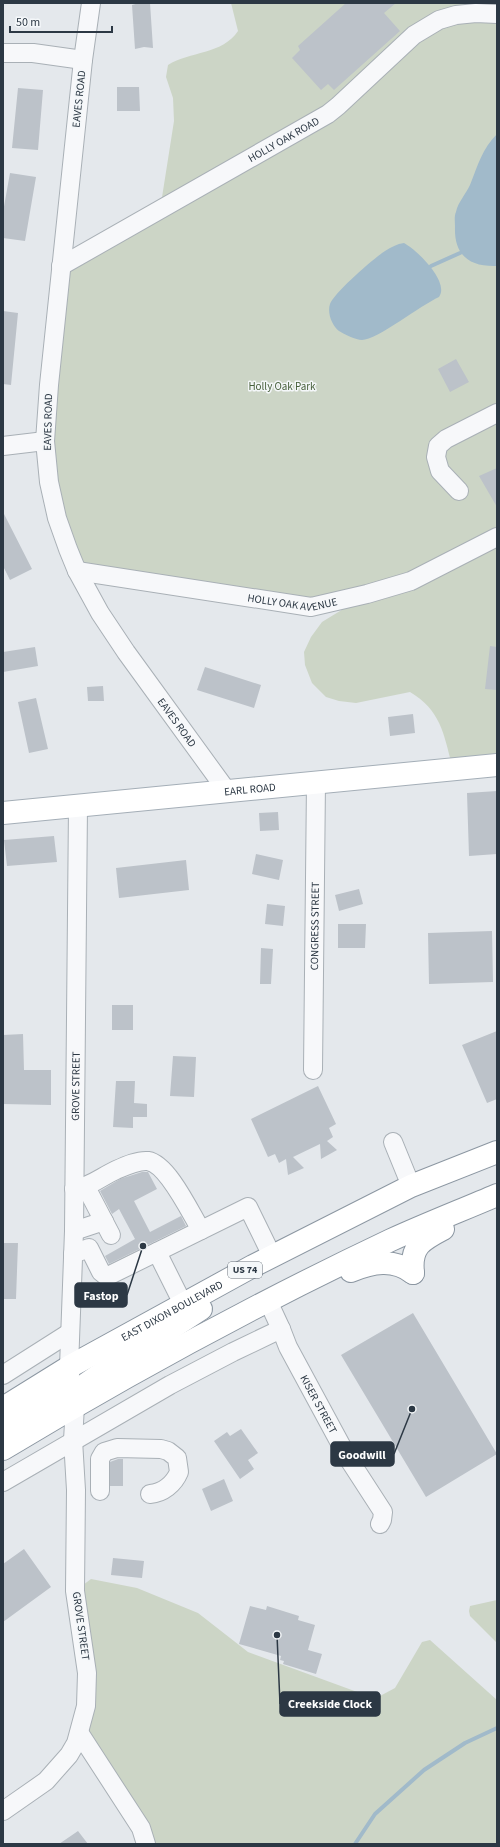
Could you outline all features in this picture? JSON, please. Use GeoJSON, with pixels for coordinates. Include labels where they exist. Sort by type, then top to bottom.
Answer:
{"type":"FeatureCollection","features":[{"type":"Feature","properties":{"kind":"main road","name":"EARL ROAD"},"geometry":{"type":"LineString","coordinates":[[3,813],[497,765]]}},
{"type":"Feature","properties":{"kind":"main road","name":"EAST DIXON BOULEVARD"},"geometry":{"type":"LineString","coordinates":[[3,1408],[69,1367],[252,1266],[411,1186],[497,1152]]}},
{"type":"Feature","properties":{"kind":"main road"},"geometry":{"type":"LineString","coordinates":[[3,1449],[166,1354],[268,1301],[393,1240],[497,1195]]}},
{"type":"Feature","properties":{"kind":"main road"},"geometry":{"type":"LineString","coordinates":[[290,1290],[298,1293],[361,1267],[374,1264],[399,1264],[413,1273],[412,1256],[420,1244],[426,1239],[497,1199]]}},
{"type":"Feature","properties":{"kind":"main road"},"geometry":{"type":"LineString","coordinates":[[75,1406],[81,1391],[86,1384],[219,1298],[252,1266]]}},
{"type":"Feature","properties":{"kind":"main road"},"geometry":{"type":"LineString","coordinates":[[3,1429],[59,1394],[65,1387],[68,1380],[69,1367]]}},
{"type":"Feature","properties":{"kind":"street","name":"EAVES ROAD"},"geometry":{"type":"LineString","coordinates":[[91,3],[83,60],[49,385],[45,442],[49,482],[57,518],[77,570],[100,613],[126,652],[227,791]]}},
{"type":"Feature","properties":{"kind":"street","name":"HOLLY OAK ROAD"},"geometry":{"type":"LineString","coordinates":[[61,266],[328,114],[414,35],[439,20],[463,15],[497,14]]}},
{"type":"Feature","properties":{"kind":"street"},"geometry":{"type":"LineString","coordinates":[[3,53],[32,53],[83,60]]}},
{"type":"Feature","properties":{"kind":"street"},"geometry":{"type":"LineString","coordinates":[[459,491],[440,471],[436,457],[438,446],[446,439],[497,413]]}},
{"type":"Feature","properties":{"kind":"street"},"geometry":{"type":"LineString","coordinates":[[3,446],[45,442]]}},
{"type":"Feature","properties":{"kind":"street","name":"HOLLY OAK AVENUE"},"geometry":{"type":"LineString","coordinates":[[77,570],[311,607],[368,594],[411,581],[497,537]]}},
{"type":"Feature","properties":{"kind":"street","name":"CONGRESS STREET"},"geometry":{"type":"LineString","coordinates":[[313,1070],[316,782]]}},
{"type":"Feature","properties":{"kind":"street","name":"GROVE STREET"},"geometry":{"type":"LineString","coordinates":[[69,1367],[69,1333],[74,1231],[80,1188],[78,806]]}},
{"type":"Feature","properties":{"kind":"street"},"geometry":{"type":"LineString","coordinates":[[393,1142],[411,1186]]}},
{"type":"Feature","properties":{"kind":"street"},"geometry":{"type":"LineString","coordinates":[[74,1231],[108,1228],[80,1188],[115,1170],[136,1162],[146,1161],[153,1162],[170,1179],[201,1230]]}},
{"type":"Feature","properties":{"kind":"street"},"geometry":{"type":"LineString","coordinates":[[73,1254],[89,1248],[101,1272],[108,1276],[248,1207],[272,1256]]}},
{"type":"Feature","properties":{"kind":"street"},"geometry":{"type":"LineString","coordinates":[[157,1252],[183,1304]]}},
{"type":"Feature","properties":{"kind":"street","name":"KISER STREET"},"geometry":{"type":"LineString","coordinates":[[268,1301],[282,1329],[288,1347],[348,1458],[383,1512],[380,1524]]}},
{"type":"Feature","properties":{"kind":"street"},"geometry":{"type":"LineString","coordinates":[[3,1482],[170,1385],[233,1352],[282,1329]]}},
{"type":"Feature","properties":{"kind":"street"},"geometry":{"type":"LineString","coordinates":[[3,1374],[69,1333]]}},
{"type":"Feature","properties":{"kind":"street","name":"GROVE STREET"},"geometry":{"type":"LineString","coordinates":[[3,1811],[46,1781],[69,1755],[80,1734],[86,1706],[88,1691],[87,1673],[75,1591],[76,1490],[73,1440],[75,1406]]}},
{"type":"Feature","properties":{"kind":"street"},"geometry":{"type":"LineString","coordinates":[[100,1492],[100,1459],[104,1452],[117,1448],[161,1449],[168,1451],[177,1458],[179,1472],[171,1484],[162,1491],[150,1494]]}},
{"type":"Feature","properties":{"kind":"street"},"geometry":{"type":"LineString","coordinates":[[80,1734],[141,1828],[146,1844]]}},
{"type":"Feature","properties":{"kind":"green space","name":"Holly Oak Park"},"geometry":{"type":"Polygon","coordinates":[[[231,3],[497,3],[497,765],[453,769],[444,735],[435,716],[421,699],[410,692],[356,703],[339,701],[326,697],[312,683],[305,665],[304,652],[311,637],[322,622],[366,595],[330,604],[77,571],[49,482],[61,266],[160,210],[174,121],[173,98],[166,77],[168,65],[186,57],[215,49],[231,39],[238,31],[231,3]]]}},
{"type":"Feature","properties":{"kind":"green space"},"geometry":{"type":"Polygon","coordinates":[[[91,1579],[137,1588],[198,1613],[248,1652],[360,1693],[380,1696],[395,1688],[422,1642],[430,1640],[497,1700],[497,1844],[146,1844],[82,1725],[75,1591],[91,1579]]]}},
{"type":"Feature","properties":{"kind":"green space"},"geometry":{"type":"Polygon","coordinates":[[[497,1600],[497,1643],[470,1616],[469,1611],[470,1606],[497,1600]]]}},
{"type":"Feature","properties":{"kind":"water"},"geometry":{"type":"Polygon","coordinates":[[[497,134],[497,266],[487,266],[471,261],[460,252],[455,237],[455,214],[458,205],[470,185],[484,151],[497,134]]]}},
{"type":"Feature","properties":{"kind":"water"},"geometry":{"type":"Polygon","coordinates":[[[404,243],[424,259],[436,275],[440,283],[441,291],[439,297],[388,329],[369,338],[362,340],[357,339],[336,329],[329,311],[330,304],[333,299],[355,276],[385,251],[404,243]]]}},
{"type":"Feature","properties":{"kind":"building"},"geometry":{"type":"Polygon","coordinates":[[[139,3],[150,3],[153,48],[144,47],[135,49],[132,5],[139,3]]]}},
{"type":"Feature","properties":{"kind":"building"},"geometry":{"type":"Polygon","coordinates":[[[346,3],[396,3],[384,13],[400,31],[334,90],[328,84],[321,90],[292,58],[300,50],[298,46],[346,3]]]}},
{"type":"Feature","properties":{"kind":"building"},"geometry":{"type":"Polygon","coordinates":[[[117,87],[139,87],[140,111],[117,111],[117,87]]]}},
{"type":"Feature","properties":{"kind":"building"},"geometry":{"type":"Polygon","coordinates":[[[18,88],[43,90],[38,150],[12,148],[18,88]]]}},
{"type":"Feature","properties":{"kind":"building"},"geometry":{"type":"Polygon","coordinates":[[[10,173],[36,177],[25,241],[3,238],[3,212],[10,173]]]}},
{"type":"Feature","properties":{"kind":"building"},"geometry":{"type":"Polygon","coordinates":[[[3,311],[18,313],[11,385],[3,384],[3,311]]]}},
{"type":"Feature","properties":{"kind":"building"},"geometry":{"type":"Polygon","coordinates":[[[456,359],[469,382],[450,392],[438,369],[456,359]]]}},
{"type":"Feature","properties":{"kind":"building"},"geometry":{"type":"Polygon","coordinates":[[[497,468],[497,507],[479,476],[497,468]]]}},
{"type":"Feature","properties":{"kind":"building"},"geometry":{"type":"Polygon","coordinates":[[[3,512],[32,569],[10,580],[3,566],[3,512]]]}},
{"type":"Feature","properties":{"kind":"building"},"geometry":{"type":"Polygon","coordinates":[[[490,646],[497,647],[497,690],[485,689],[490,646]]]}},
{"type":"Feature","properties":{"kind":"building"},"geometry":{"type":"Polygon","coordinates":[[[35,647],[38,666],[3,672],[3,652],[35,647]]]}},
{"type":"Feature","properties":{"kind":"building"},"geometry":{"type":"Polygon","coordinates":[[[205,667],[261,685],[254,708],[197,690],[205,667]]]}},
{"type":"Feature","properties":{"kind":"building"},"geometry":{"type":"Polygon","coordinates":[[[103,686],[104,701],[88,701],[87,687],[103,686]]]}},
{"type":"Feature","properties":{"kind":"building"},"geometry":{"type":"Polygon","coordinates":[[[36,698],[48,749],[29,753],[18,702],[36,698]]]}},
{"type":"Feature","properties":{"kind":"building"},"geometry":{"type":"Polygon","coordinates":[[[413,714],[415,733],[390,736],[388,717],[413,714]]]}},
{"type":"Feature","properties":{"kind":"building"},"geometry":{"type":"Polygon","coordinates":[[[497,791],[497,854],[469,856],[467,793],[497,791]]]}},
{"type":"Feature","properties":{"kind":"building"},"geometry":{"type":"Polygon","coordinates":[[[278,812],[279,830],[260,831],[259,813],[278,812]]]}},
{"type":"Feature","properties":{"kind":"building"},"geometry":{"type":"Polygon","coordinates":[[[54,836],[57,862],[7,866],[4,840],[54,836]]]}},
{"type":"Feature","properties":{"kind":"building"},"geometry":{"type":"Polygon","coordinates":[[[256,854],[283,860],[279,880],[252,874],[256,854]]]}},
{"type":"Feature","properties":{"kind":"building"},"geometry":{"type":"Polygon","coordinates":[[[186,860],[189,890],[119,898],[116,868],[186,860]]]}},
{"type":"Feature","properties":{"kind":"building"},"geometry":{"type":"Polygon","coordinates":[[[359,889],[363,904],[339,911],[335,895],[359,889]]]}},
{"type":"Feature","properties":{"kind":"building"},"geometry":{"type":"Polygon","coordinates":[[[267,904],[285,906],[283,926],[265,924],[267,904]]]}},
{"type":"Feature","properties":{"kind":"building"},"geometry":{"type":"Polygon","coordinates":[[[338,924],[366,924],[365,948],[338,948],[338,924]]]}},
{"type":"Feature","properties":{"kind":"building"},"geometry":{"type":"Polygon","coordinates":[[[492,931],[493,982],[429,984],[428,933],[492,931]]]}},
{"type":"Feature","properties":{"kind":"building"},"geometry":{"type":"Polygon","coordinates":[[[261,948],[273,949],[271,984],[260,984],[261,948]]]}},
{"type":"Feature","properties":{"kind":"building"},"geometry":{"type":"Polygon","coordinates":[[[112,1005],[133,1005],[133,1030],[112,1030],[112,1005]]]}},
{"type":"Feature","properties":{"kind":"building"},"geometry":{"type":"Polygon","coordinates":[[[497,1031],[497,1099],[487,1103],[462,1045],[497,1031]]]}},
{"type":"Feature","properties":{"kind":"building"},"geometry":{"type":"Polygon","coordinates":[[[23,1034],[24,1070],[51,1070],[51,1105],[3,1104],[3,1035],[23,1034]]]}},
{"type":"Feature","properties":{"kind":"building"},"geometry":{"type":"Polygon","coordinates":[[[173,1056],[196,1057],[194,1097],[170,1096],[173,1056]]]}},
{"type":"Feature","properties":{"kind":"building"},"geometry":{"type":"Polygon","coordinates":[[[116,1081],[135,1081],[134,1103],[147,1104],[147,1117],[133,1117],[133,1128],[113,1127],[116,1081]]]}},
{"type":"Feature","properties":{"kind":"building"},"geometry":{"type":"Polygon","coordinates":[[[318,1086],[336,1124],[329,1128],[333,1137],[327,1141],[337,1150],[321,1159],[320,1144],[293,1157],[304,1168],[288,1175],[286,1159],[279,1163],[275,1154],[268,1157],[251,1119],[318,1086]]]}},
{"type":"Feature","properties":{"kind":"building"},"geometry":{"type":"Polygon","coordinates":[[[142,1172],[148,1172],[157,1189],[134,1201],[150,1232],[181,1216],[186,1226],[109,1264],[105,1256],[135,1239],[119,1209],[112,1214],[100,1191],[120,1179],[142,1172]]]}},
{"type":"Feature","properties":{"kind":"building"},"geometry":{"type":"Polygon","coordinates":[[[3,1243],[18,1243],[16,1299],[3,1299],[3,1243]]]}},
{"type":"Feature","properties":{"kind":"building"},"geometry":{"type":"Polygon","coordinates":[[[413,1313],[497,1454],[426,1497],[341,1355],[413,1313]]]}},
{"type":"Feature","properties":{"kind":"building"},"geometry":{"type":"Polygon","coordinates":[[[241,1429],[258,1453],[248,1460],[254,1469],[240,1479],[214,1441],[227,1432],[230,1436],[241,1429]]]}},
{"type":"Feature","properties":{"kind":"building"},"geometry":{"type":"Polygon","coordinates":[[[123,1459],[123,1486],[110,1486],[110,1462],[123,1459]]]}},
{"type":"Feature","properties":{"kind":"building"},"geometry":{"type":"Polygon","coordinates":[[[224,1479],[233,1501],[211,1511],[202,1489],[224,1479]]]}},
{"type":"Feature","properties":{"kind":"building"},"geometry":{"type":"Polygon","coordinates":[[[24,1549],[51,1587],[3,1622],[3,1564],[24,1549]]]}},
{"type":"Feature","properties":{"kind":"building"},"geometry":{"type":"Polygon","coordinates":[[[113,1558],[144,1561],[142,1578],[111,1575],[113,1558]]]}},
{"type":"Feature","properties":{"kind":"building"},"geometry":{"type":"Polygon","coordinates":[[[250,1606],[266,1610],[267,1606],[299,1616],[298,1620],[315,1625],[308,1650],[322,1654],[316,1674],[283,1664],[284,1661],[280,1660],[281,1656],[239,1644],[250,1606]]]}},
{"type":"Feature","properties":{"kind":"building"},"geometry":{"type":"Polygon","coordinates":[[[78,1831],[88,1844],[59,1844],[78,1831]]]}},
{"type":"Feature","properties":{"kind":"waterway"},"geometry":{"type":"LineString","coordinates":[[431,266],[460,253]]}},
{"type":"Feature","properties":{"kind":"waterway"},"geometry":{"type":"LineString","coordinates":[[355,1844],[375,1814],[424,1770],[465,1743],[497,1728]]}},
{"type":"Feature","properties":{"kind":"place","name":"Fastop"},"geometry":{"type":"Point","coordinates":[143,1246]}},
{"type":"Feature","properties":{"kind":"place","name":"Goodwill"},"geometry":{"type":"Point","coordinates":[412,1409]}},
{"type":"Feature","properties":{"kind":"place","name":"Creekside Clock"},"geometry":{"type":"Point","coordinates":[277,1635]}}]}
